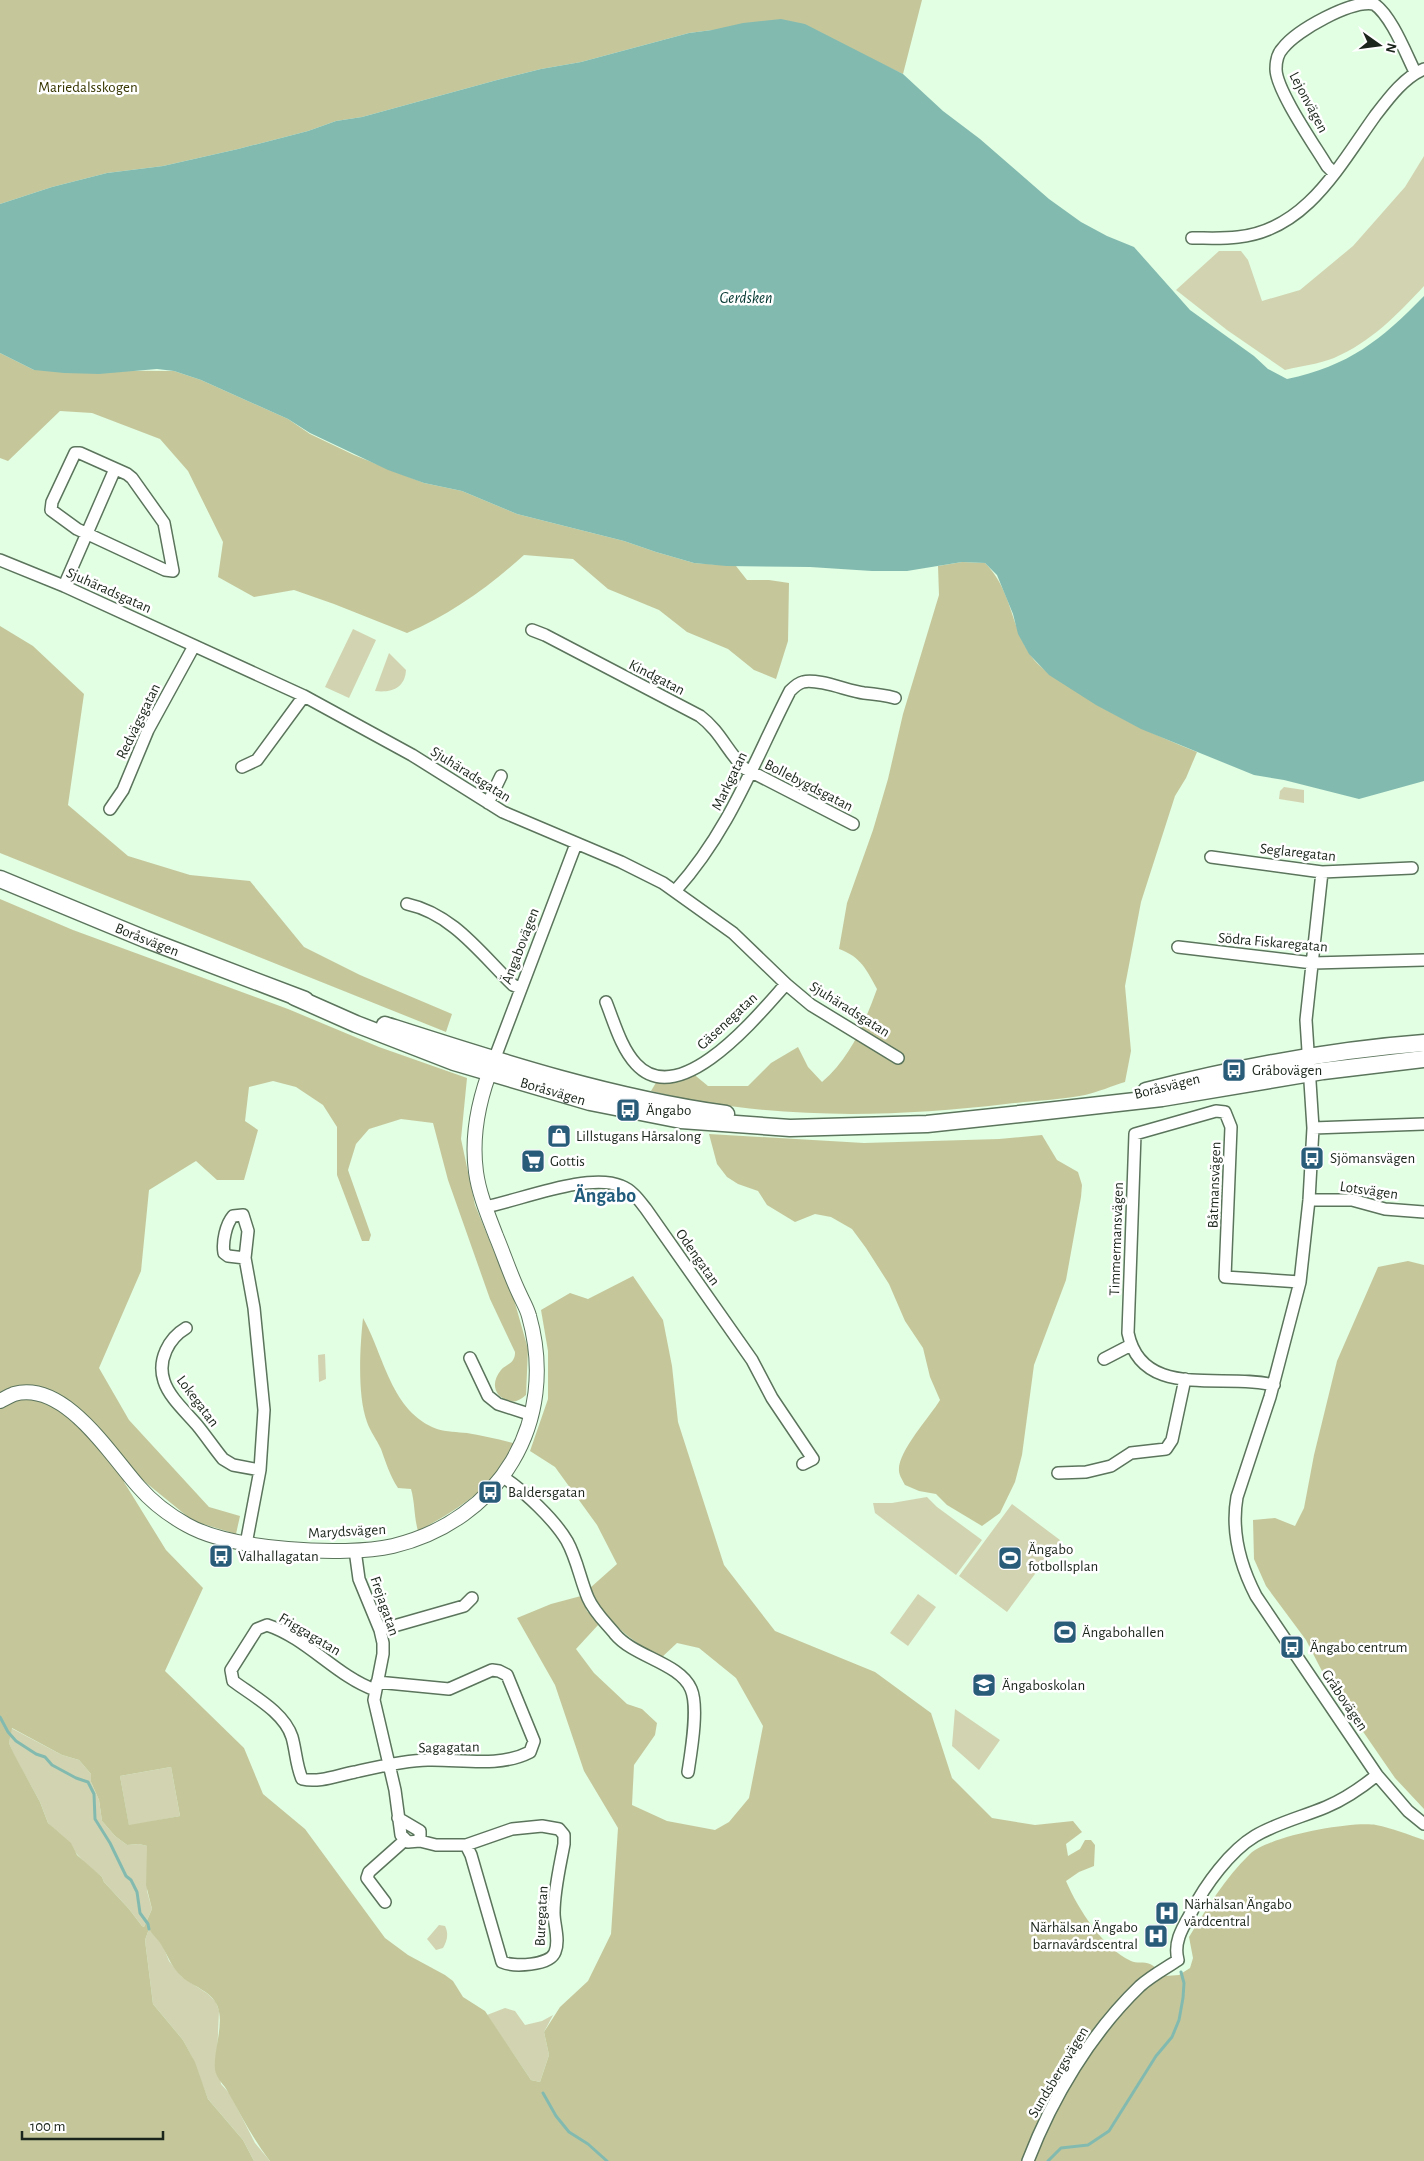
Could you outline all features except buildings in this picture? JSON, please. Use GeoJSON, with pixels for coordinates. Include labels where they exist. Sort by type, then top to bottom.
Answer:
{"type":"FeatureCollection","features":[{"type":"Feature","properties":{"kind":"main road","name":"Boråsvägen"},"geometry":{"type":"LineString","coordinates":[[0,879],[145,939],[295,997],[492,1066],[553,1077],[657,1102],[701,1110],[824,1126],[927,1124],[1162,1098],[1310,1074],[1424,1059]]}},
{"type":"Feature","properties":{"kind":"main road","name":"Boråsvägen"},"geometry":{"type":"LineString","coordinates":[[1089,1105],[1234,1070],[1309,1057],[1424,1043]]}},
{"type":"Feature","properties":{"kind":"street","name":"Lejonvägen"},"geometry":{"type":"LineString","coordinates":[[1334,173],[1327,166],[1278,82],[1276,63],[1283,47],[1319,19],[1346,4],[1366,1],[1380,8],[1420,70]]}},
{"type":"Feature","properties":{"kind":"street"},"geometry":{"type":"LineString","coordinates":[[1192,238],[1238,237],[1273,228],[1305,207],[1318,195],[1387,100],[1420,70]]}},
{"type":"Feature","properties":{"kind":"street"},"geometry":{"type":"LineString","coordinates":[[74,453],[80,453],[116,469],[132,478],[164,523],[172,571],[165,570],[86,533],[50,510],[74,453]]}},
{"type":"Feature","properties":{"kind":"street"},"geometry":{"type":"LineString","coordinates":[[64,586],[116,469]]}},
{"type":"Feature","properties":{"kind":"street","name":"Sjuhäradsgatan"},"geometry":{"type":"LineString","coordinates":[[0,560],[64,586],[304,696],[412,755],[488,803],[520,820],[622,862],[676,890],[733,933],[786,984],[827,1015],[898,1058]]}},
{"type":"Feature","properties":{"kind":"street","name":"Kindgatan"},"geometry":{"type":"LineString","coordinates":[[532,630],[700,716],[712,725],[724,740],[734,758],[751,772]]}},
{"type":"Feature","properties":{"kind":"street","name":"Redvägsgatan"},"geometry":{"type":"LineString","coordinates":[[110,808],[123,790],[148,730],[194,646]]}},
{"type":"Feature","properties":{"kind":"street","name":"Markgatan"},"geometry":{"type":"LineString","coordinates":[[676,890],[709,849],[728,819],[790,691],[802,682],[813,681],[853,691],[878,693],[895,698]]}},
{"type":"Feature","properties":{"kind":"street"},"geometry":{"type":"LineString","coordinates":[[242,767],[256,760],[304,696]]}},
{"type":"Feature","properties":{"kind":"street","name":"Bollebygdsgatan"},"geometry":{"type":"LineString","coordinates":[[751,772],[853,824]]}},
{"type":"Feature","properties":{"kind":"street"},"geometry":{"type":"LineString","coordinates":[[488,803],[501,776]]}},
{"type":"Feature","properties":{"kind":"street","name":"Ängabovägen"},"geometry":{"type":"LineString","coordinates":[[492,1066],[576,844]]}},
{"type":"Feature","properties":{"kind":"street","name":"Seglaregatan"},"geometry":{"type":"LineString","coordinates":[[1210,857],[1322,872],[1412,868]]}},
{"type":"Feature","properties":{"kind":"street","name":"Gråbovägen"},"geometry":{"type":"LineString","coordinates":[[1322,872],[1306,1020],[1313,1128],[1309,1200],[1300,1282],[1274,1384],[1237,1497],[1236,1540],[1242,1564],[1256,1596],[1377,1775],[1398,1800],[1424,1824]]}},
{"type":"Feature","properties":{"kind":"street"},"geometry":{"type":"LineString","coordinates":[[407,904],[424,910],[459,930],[513,985],[520,988]]}},
{"type":"Feature","properties":{"kind":"street","name":"Södra Fiskaregatan"},"geometry":{"type":"LineString","coordinates":[[1178,947],[1313,963],[1424,960]]}},
{"type":"Feature","properties":{"kind":"street","name":"Gäsenegatan"},"geometry":{"type":"LineString","coordinates":[[606,1002],[622,1040],[635,1064],[643,1070],[668,1077],[692,1070],[713,1056],[740,1034],[786,984]]}},
{"type":"Feature","properties":{"kind":"street","name":"Marydsvägen"},"geometry":{"type":"LineString","coordinates":[[0,1401],[14,1394],[28,1393],[45,1396],[62,1405],[82,1420],[141,1489],[163,1510],[189,1526],[246,1544],[290,1550],[355,1550],[392,1546],[448,1524],[473,1507],[503,1477],[519,1450],[532,1415],[537,1381],[536,1341],[528,1312],[485,1207],[476,1171],[475,1134],[477,1114],[492,1066]]}},
{"type":"Feature","properties":{"kind":"street","name":"Båtmansvägen"},"geometry":{"type":"LineString","coordinates":[[1135,1134],[1216,1111],[1225,1112],[1231,1128],[1225,1277],[1300,1282]]}},
{"type":"Feature","properties":{"kind":"street"},"geometry":{"type":"LineString","coordinates":[[1313,1128],[1424,1124]]}},
{"type":"Feature","properties":{"kind":"street","name":"Timmermansvägen"},"geometry":{"type":"LineString","coordinates":[[1130,1345],[1128,1333],[1135,1134]]}},
{"type":"Feature","properties":{"kind":"street","name":"Odengatan"},"geometry":{"type":"LineString","coordinates":[[485,1207],[587,1182],[610,1182],[622,1186],[633,1194],[646,1209],[752,1360],[772,1398],[813,1459],[803,1464]]}},
{"type":"Feature","properties":{"kind":"street","name":"Lotsvägen"},"geometry":{"type":"LineString","coordinates":[[1309,1200],[1352,1200],[1385,1209],[1424,1212]]}},
{"type":"Feature","properties":{"kind":"street"},"geometry":{"type":"LineString","coordinates":[[245,1258],[254,1308],[264,1410],[260,1470],[246,1544]]}},
{"type":"Feature","properties":{"kind":"street","name":"Lokegatan"},"geometry":{"type":"LineString","coordinates":[[186,1328],[175,1334],[168,1344],[162,1368],[164,1382],[174,1398],[223,1459],[233,1465],[260,1470]]}},
{"type":"Feature","properties":{"kind":"street"},"geometry":{"type":"LineString","coordinates":[[1104,1359],[1130,1345],[1135,1354],[1149,1369],[1163,1376],[1274,1384]]}},
{"type":"Feature","properties":{"kind":"street"},"geometry":{"type":"LineString","coordinates":[[470,1358],[488,1396],[498,1404],[532,1415]]}},
{"type":"Feature","properties":{"kind":"street"},"geometry":{"type":"LineString","coordinates":[[1058,1473],[1086,1472],[1111,1466],[1131,1453],[1166,1449],[1172,1440],[1185,1379]]}},
{"type":"Feature","properties":{"kind":"street"},"geometry":{"type":"LineString","coordinates":[[503,1477],[537,1506],[562,1533],[576,1560],[592,1604],[619,1638],[634,1650],[677,1673],[689,1685],[694,1700],[692,1745],[688,1772]]}},
{"type":"Feature","properties":{"kind":"street","name":"Frejagatan"},"geometry":{"type":"LineString","coordinates":[[355,1550],[359,1579],[380,1630],[383,1654],[374,1700],[395,1790],[398,1818],[405,1840]]}},
{"type":"Feature","properties":{"kind":"street"},"geometry":{"type":"LineString","coordinates":[[380,1630],[464,1606],[472,1598]]}},
{"type":"Feature","properties":{"kind":"street","name":"Friggagatan"},"geometry":{"type":"LineString","coordinates":[[376,1686],[362,1686],[305,1646],[276,1628],[267,1625],[257,1629],[232,1670],[233,1681],[276,1713],[291,1736],[298,1771],[302,1779],[313,1781],[390,1766]]}},
{"type":"Feature","properties":{"kind":"street","name":"Sagagatan"},"geometry":{"type":"LineString","coordinates":[[376,1686],[449,1689],[492,1670],[499,1671],[507,1675],[534,1741],[530,1752],[522,1756],[475,1763],[427,1760],[390,1766]]}},
{"type":"Feature","properties":{"kind":"street","name":"Sundsbergsvägen"},"geometry":{"type":"LineString","coordinates":[[1028,2161],[1037,2137],[1070,2076],[1099,2032],[1141,1985],[1178,1960],[1175,1950],[1183,1926],[1195,1904],[1221,1868],[1255,1836],[1295,1818],[1326,1807],[1358,1791],[1377,1775]]}},
{"type":"Feature","properties":{"kind":"street"},"geometry":{"type":"LineString","coordinates":[[385,1902],[367,1878],[369,1872],[405,1840],[408,1842],[420,1841],[420,1832],[398,1818]]}},
{"type":"Feature","properties":{"kind":"street","name":"Buregatan"},"geometry":{"type":"LineString","coordinates":[[420,1841],[436,1845],[466,1845],[512,1829],[542,1826],[560,1829],[564,1835],[564,1844],[554,1914],[557,1938],[555,1952],[551,1958],[521,1966],[502,1962],[471,1854],[466,1845]]}},
{"type":"Feature","properties":{"kind":"green space","name":"Mariedalsskogen"},"geometry":{"type":"Polygon","coordinates":[[[0,0],[922,0],[903,74],[869,58],[712,30],[689,33],[581,62],[541,69],[497,80],[362,117],[336,121],[308,131],[238,149],[163,166],[107,173],[52,187],[0,204],[0,0]]]}},
{"type":"Feature","properties":{"kind":"green space"},"geometry":{"type":"Polygon","coordinates":[[[1424,156],[1424,286],[1383,327],[1347,352],[1328,360],[1285,370],[1227,330],[1176,290],[1219,251],[1241,251],[1248,260],[1262,301],[1300,290],[1353,246],[1405,187],[1424,156]]]}},
{"type":"Feature","properties":{"kind":"green space"},"geometry":{"type":"Polygon","coordinates":[[[0,353],[34,370],[174,371],[201,380],[288,419],[310,434],[354,455],[424,483],[462,491],[517,514],[624,541],[694,563],[736,566],[747,580],[769,580],[789,583],[788,641],[776,679],[754,670],[728,649],[687,632],[659,610],[608,589],[573,559],[524,555],[497,578],[454,609],[407,633],[294,590],[254,597],[218,577],[223,542],[188,471],[160,439],[92,413],[60,411],[8,461],[0,458],[0,353]]]}},
{"type":"Feature","properties":{"kind":"green space"},"geometry":{"type":"Polygon","coordinates":[[[962,562],[985,563],[994,573],[1005,595],[1022,640],[1032,658],[1043,669],[1119,717],[1197,752],[1186,778],[1175,796],[1141,902],[1125,986],[1131,1051],[1125,1082],[1090,1094],[1065,1098],[962,1109],[873,1114],[783,1112],[694,1100],[651,1091],[663,1071],[685,1067],[708,1086],[748,1086],[771,1063],[798,1047],[808,1067],[822,1082],[849,1051],[862,1027],[877,989],[862,964],[853,956],[839,949],[847,903],[873,830],[888,779],[903,714],[939,595],[938,566],[962,562]]]}},
{"type":"Feature","properties":{"kind":"green space"},"geometry":{"type":"Polygon","coordinates":[[[0,626],[33,646],[84,694],[68,805],[128,856],[190,875],[250,881],[304,947],[360,975],[452,1014],[446,1032],[0,853],[0,626]]]}},
{"type":"Feature","properties":{"kind":"green space"},"geometry":{"type":"Polygon","coordinates":[[[353,629],[376,640],[349,698],[325,687],[353,629]]]}},
{"type":"Feature","properties":{"kind":"green space"},"geometry":{"type":"Polygon","coordinates":[[[389,653],[406,670],[405,676],[400,685],[392,690],[375,691],[389,653]]]}},
{"type":"Feature","properties":{"kind":"green space"},"geometry":{"type":"Polygon","coordinates":[[[1284,787],[1304,790],[1304,803],[1279,799],[1280,791],[1284,787]]]}},
{"type":"Feature","properties":{"kind":"green space"},"geometry":{"type":"Polygon","coordinates":[[[0,899],[73,930],[288,1009],[379,1047],[467,1078],[461,1139],[475,1205],[515,1303],[528,1349],[526,1395],[516,1401],[509,1401],[500,1396],[495,1388],[498,1375],[515,1357],[515,1352],[490,1299],[448,1180],[433,1123],[401,1119],[369,1129],[356,1144],[348,1170],[371,1235],[369,1241],[362,1241],[337,1175],[337,1127],[323,1105],[296,1087],[273,1081],[249,1087],[245,1121],[258,1130],[244,1180],[217,1180],[196,1161],[149,1190],[141,1271],[99,1368],[129,1420],[209,1507],[240,1516],[236,1534],[193,1521],[134,1473],[124,1482],[166,1550],[203,1588],[165,1671],[244,1748],[263,1794],[305,1829],[385,1938],[408,1955],[445,1975],[453,1981],[463,1997],[485,2011],[531,2080],[540,2082],[549,2055],[544,2032],[560,2007],[588,1981],[611,1934],[618,1828],[584,1771],[555,1685],[517,1618],[551,1604],[581,1596],[587,1611],[599,1624],[576,1649],[594,1673],[627,1704],[642,1709],[657,1723],[655,1735],[634,1765],[632,1805],[667,1821],[715,1830],[729,1822],[749,1798],[763,1726],[736,1678],[699,1648],[677,1643],[661,1658],[639,1644],[610,1619],[590,1588],[617,1564],[597,1525],[555,1467],[530,1451],[548,1399],[548,1351],[541,1310],[570,1293],[588,1299],[633,1276],[663,1320],[672,1366],[678,1422],[724,1565],[775,1631],[875,1672],[931,1713],[952,1778],[992,1818],[1035,1825],[1073,1821],[1082,1832],[1066,1844],[1068,1856],[1080,1849],[1085,1840],[1091,1840],[1095,1845],[1094,1866],[1079,1872],[1066,1881],[1092,1927],[1121,1955],[1133,1962],[1150,1964],[1165,1976],[1179,1975],[1190,1968],[1193,1958],[1189,1937],[1210,1904],[1232,1873],[1250,1854],[1274,1841],[1311,1831],[1364,1824],[1382,1826],[1424,1840],[1424,2161],[270,2161],[216,2073],[215,2062],[220,2020],[217,2005],[210,1996],[179,1974],[173,1967],[162,1945],[149,1929],[145,1940],[153,2004],[183,2040],[195,2062],[208,2099],[243,2140],[254,2161],[0,2161],[0,899]],[[12,1728],[9,1743],[40,1802],[48,1823],[71,1843],[77,1855],[102,1877],[104,1882],[144,1927],[152,1909],[146,1885],[147,1846],[139,1844],[127,1845],[115,1836],[102,1821],[99,1800],[91,1782],[91,1774],[79,1760],[62,1755],[12,1728]],[[171,1767],[120,1776],[129,1825],[180,1816],[171,1767]]]}},
{"type":"Feature","properties":{"kind":"green space"},"geometry":{"type":"Polygon","coordinates":[[[709,1134],[864,1143],[999,1139],[1042,1135],[1057,1160],[1078,1172],[1082,1185],[1081,1197],[1066,1280],[1034,1365],[1022,1455],[1015,1482],[1000,1513],[982,1526],[947,1505],[936,1494],[919,1491],[905,1485],[899,1471],[903,1454],[940,1400],[930,1377],[923,1348],[905,1321],[889,1284],[852,1229],[831,1217],[815,1214],[795,1222],[767,1205],[758,1191],[738,1184],[727,1177],[717,1164],[709,1134]]]}},
{"type":"Feature","properties":{"kind":"green space"},"geometry":{"type":"Polygon","coordinates":[[[1408,1261],[1424,1265],[1424,1809],[1395,1778],[1324,1675],[1306,1640],[1266,1586],[1254,1559],[1253,1520],[1275,1518],[1295,1526],[1304,1508],[1314,1455],[1337,1361],[1378,1267],[1408,1261]]]}},
{"type":"Feature","properties":{"kind":"green space"},"geometry":{"type":"Polygon","coordinates":[[[363,1318],[399,1396],[409,1410],[421,1421],[441,1430],[473,1434],[516,1444],[508,1459],[487,1484],[461,1505],[418,1531],[411,1489],[398,1488],[368,1425],[364,1411],[360,1370],[363,1318]]]}},
{"type":"Feature","properties":{"kind":"green space"},"geometry":{"type":"Polygon","coordinates":[[[325,1354],[326,1379],[319,1382],[318,1355],[325,1354]]]}},
{"type":"Feature","properties":{"kind":"green space"},"geometry":{"type":"Polygon","coordinates":[[[927,1497],[937,1507],[982,1540],[956,1575],[875,1513],[873,1503],[892,1503],[927,1497]]]}},
{"type":"Feature","properties":{"kind":"green space","name":"Ängabo fotbollsplan"},"geometry":{"type":"Polygon","coordinates":[[[1012,1504],[1060,1540],[1007,1612],[959,1576],[1012,1504]]]}},
{"type":"Feature","properties":{"kind":"green space"},"geometry":{"type":"Polygon","coordinates":[[[918,1594],[936,1607],[908,1646],[890,1633],[918,1594]]]}},
{"type":"Feature","properties":{"kind":"green space"},"geometry":{"type":"Polygon","coordinates":[[[955,1709],[1000,1740],[979,1770],[952,1746],[955,1709]]]}},
{"type":"Feature","properties":{"kind":"green space"},"geometry":{"type":"Polygon","coordinates":[[[11,1728],[62,1755],[79,1760],[91,1774],[91,1782],[99,1800],[102,1821],[115,1836],[127,1845],[139,1844],[147,1846],[147,1891],[152,1909],[144,1927],[104,1882],[102,1877],[88,1866],[48,1823],[40,1802],[9,1743],[11,1728]]]}},
{"type":"Feature","properties":{"kind":"green space"},"geometry":{"type":"Polygon","coordinates":[[[171,1767],[180,1816],[129,1826],[120,1776],[171,1767]]]}},
{"type":"Feature","properties":{"kind":"green space"},"geometry":{"type":"Polygon","coordinates":[[[439,1925],[445,1926],[447,1937],[443,1948],[436,1950],[427,1939],[439,1925]]]}},
{"type":"Feature","properties":{"kind":"green space"},"geometry":{"type":"Polygon","coordinates":[[[149,1929],[163,1946],[169,1961],[182,1977],[208,1994],[216,2002],[219,2011],[217,2057],[221,2084],[230,2094],[255,2143],[270,2161],[254,2161],[243,2140],[208,2099],[192,2057],[183,2040],[153,2004],[145,1940],[149,1929]]]}},
{"type":"Feature","properties":{"kind":"green space"},"geometry":{"type":"Polygon","coordinates":[[[505,2008],[515,2011],[525,2025],[542,2021],[553,2015],[544,2032],[549,2055],[540,2082],[531,2080],[487,2015],[505,2008]]]}},
{"type":"Feature","properties":{"kind":"water","name":"Gerdsken"},"geometry":{"type":"Polygon","coordinates":[[[781,19],[805,24],[903,74],[943,111],[980,139],[1049,199],[1081,222],[1107,236],[1134,247],[1190,310],[1254,356],[1268,369],[1287,379],[1329,367],[1363,349],[1393,326],[1424,296],[1424,781],[1359,799],[1284,780],[1254,775],[1141,729],[1096,705],[1049,675],[1029,654],[1018,634],[1013,614],[997,575],[985,563],[962,562],[907,571],[872,571],[810,567],[726,566],[694,563],[624,541],[517,514],[462,491],[424,483],[388,470],[310,433],[288,419],[201,380],[174,371],[157,369],[99,374],[34,370],[0,353],[0,204],[52,187],[107,173],[163,166],[238,149],[308,131],[336,121],[362,117],[497,80],[541,69],[581,62],[689,33],[743,23],[781,19]]]}},
{"type":"Feature","properties":{"kind":"waterway"},"geometry":{"type":"LineString","coordinates":[[0,1717],[8,1732],[16,1741],[36,1754],[45,1757],[52,1765],[76,1778],[88,1782],[94,1794],[95,1819],[110,1843],[126,1876],[131,1880],[137,1892],[140,1913],[148,1924],[149,1929]]}},
{"type":"Feature","properties":{"kind":"waterway"},"geometry":{"type":"LineString","coordinates":[[1048,2161],[1061,2148],[1088,2145],[1109,2131],[1156,2056],[1172,2037],[1179,2020],[1183,1998],[1184,1983],[1181,1972]]}},
{"type":"Feature","properties":{"kind":"waterway"},"geometry":{"type":"LineString","coordinates":[[543,2093],[556,2116],[569,2132],[588,2144],[607,2161]]}},
{"type":"Feature","properties":{"kind":"place","name":"Gråbovägen"},"geometry":{"type":"Point","coordinates":[1234,1070]}},
{"type":"Feature","properties":{"kind":"place","name":"Ängabo"},"geometry":{"type":"Point","coordinates":[628,1110]}},
{"type":"Feature","properties":{"kind":"place","name":"Lillstugans Hårsalong"},"geometry":{"type":"Point","coordinates":[559,1136]}},
{"type":"Feature","properties":{"kind":"place","name":"Sjömansvägen"},"geometry":{"type":"Point","coordinates":[1312,1158]}},
{"type":"Feature","properties":{"kind":"place","name":"Gottis"},"geometry":{"type":"Point","coordinates":[533,1161]}},
{"type":"Feature","properties":{"kind":"place","name":"Baldersgatan"},"geometry":{"type":"Point","coordinates":[490,1492]}},
{"type":"Feature","properties":{"kind":"place","name":"Valhallagatan"},"geometry":{"type":"Point","coordinates":[221,1556]}},
{"type":"Feature","properties":{"kind":"place","name":"Ängabo fotbollsplan"},"geometry":{"type":"Point","coordinates":[1010,1558]}},
{"type":"Feature","properties":{"kind":"place","name":"Ängabohallen"},"geometry":{"type":"Point","coordinates":[1065,1632]}},
{"type":"Feature","properties":{"kind":"place","name":"Ängabo centrum"},"geometry":{"type":"Point","coordinates":[1292,1647]}},
{"type":"Feature","properties":{"kind":"place","name":"Ängaboskolan"},"geometry":{"type":"Point","coordinates":[984,1685]}},
{"type":"Feature","properties":{"kind":"place","name":"Närhälsan Ängabo vårdcentral"},"geometry":{"type":"Point","coordinates":[1167,1913]}},
{"type":"Feature","properties":{"kind":"place","name":"Närhälsan Ängabo barnavårdscentral"},"geometry":{"type":"Point","coordinates":[1156,1936]}},
{"type":"Feature","properties":{"kind":"district","name":"Ängabo"},"geometry":{"type":"Point","coordinates":[605,1195]}}]}
